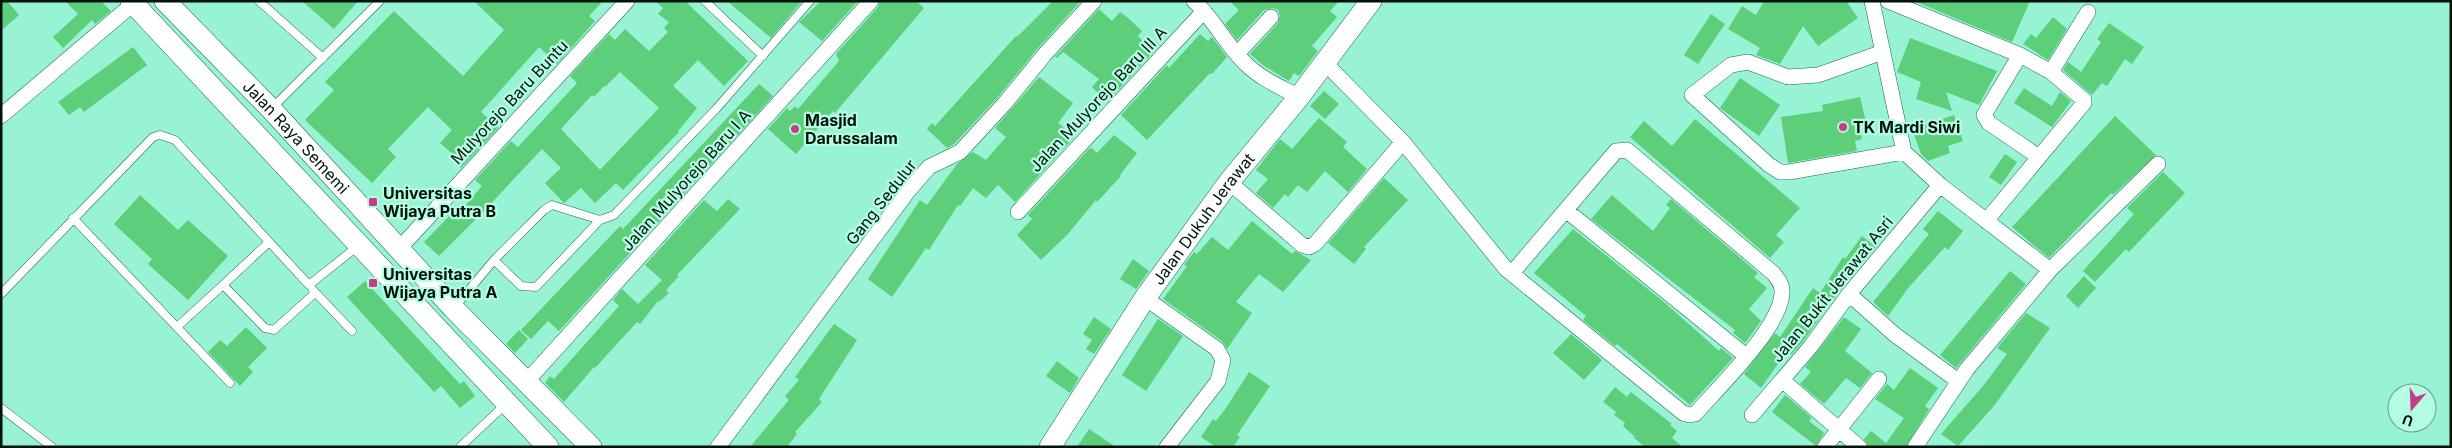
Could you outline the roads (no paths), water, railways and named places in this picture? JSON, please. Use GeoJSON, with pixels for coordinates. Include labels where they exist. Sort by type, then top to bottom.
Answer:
{"type":"FeatureCollection","features":[{"type":"Feature","properties":{"kind":"main road","name":"Jalan Raya Sememi"},"geometry":{"type":"LineString","coordinates":[[166,1],[276,104],[404,241],[454,309],[534,373],[591,447]]}},
{"type":"Feature","properties":{"kind":"main road","name":"Jalan Dukuh Jerawat"},"geometry":{"type":"LineString","coordinates":[[1050,447],[1145,298],[1228,182],[1299,97],[1370,1]]}},
{"type":"Feature","properties":{"kind":"main road","name":"Jalan Raya Sememi"},"geometry":{"type":"LineString","coordinates":[[132,2],[358,246],[548,447]]}},
{"type":"Feature","properties":{"kind":"main road"},"geometry":{"type":"LineString","coordinates":[[252,130],[276,104]]}},
{"type":"Feature","properties":{"kind":"street","name":"Mulyorejo Baru Buntu"},"geometry":{"type":"LineString","coordinates":[[404,241],[627,1]]}},
{"type":"Feature","properties":{"kind":"street","name":"Jalan Mulyorejo Baru I A"},"geometry":{"type":"LineString","coordinates":[[534,373],[871,1]]}},
{"type":"Feature","properties":{"kind":"street","name":"Gang Sedulur"},"geometry":{"type":"LineString","coordinates":[[718,447],[909,190],[929,167],[960,152],[1094,1]]}},
{"type":"Feature","properties":{"kind":"street"},"geometry":{"type":"LineString","coordinates":[[1872,1],[1904,152],[1940,185],[2050,270]]}},
{"type":"Feature","properties":{"kind":"street"},"geometry":{"type":"LineString","coordinates":[[1888,1],[2020,55],[2051,72],[2084,100],[2084,103],[1986,222]]}},
{"type":"Feature","properties":{"kind":"street"},"geometry":{"type":"LineString","coordinates":[[1,116],[132,2]]}},
{"type":"Feature","properties":{"kind":"street"},"geometry":{"type":"LineString","coordinates":[[1198,4],[1236,54],[1261,77],[1299,97]]}},
{"type":"Feature","properties":{"kind":"street","name":"Jalan Mulyorejo Baru III A"},"geometry":{"type":"LineString","coordinates":[[1018,212],[1198,4]]}},
{"type":"Feature","properties":{"kind":"street"},"geometry":{"type":"LineString","coordinates":[[2051,72],[2088,12]]}},
{"type":"Feature","properties":{"kind":"street"},"geometry":{"type":"LineString","coordinates":[[1236,54],[1271,17]]}},
{"type":"Feature","properties":{"kind":"street"},"geometry":{"type":"LineString","coordinates":[[1883,52],[1818,75],[1788,77],[1748,62],[1731,65],[1692,95],[1769,166],[1780,172],[1904,152]]}},
{"type":"Feature","properties":{"kind":"street"},"geometry":{"type":"LineString","coordinates":[[2020,55],[1984,115],[1989,123],[2039,157]]}},
{"type":"Feature","properties":{"kind":"street"},"geometry":{"type":"LineString","coordinates":[[1325,63],[1403,142],[1498,260],[1512,273],[1682,413],[1695,414],[1746,356],[1776,315],[1782,295],[1778,280],[1634,153],[1627,150],[1616,151],[1567,211],[1512,273]]}},
{"type":"Feature","properties":{"kind":"street"},"geometry":{"type":"LineString","coordinates":[[1228,182],[1302,245],[1310,247],[1315,244],[1403,142]]}},
{"type":"Feature","properties":{"kind":"street"},"geometry":{"type":"LineString","coordinates":[[1915,447],[1958,381],[2050,270],[2158,164]]}},
{"type":"Feature","properties":{"kind":"street","name":"Jalan Bukit Jerawat Asri"},"geometry":{"type":"LineString","coordinates":[[1859,447],[1782,380],[1811,346],[1849,294],[1940,185]]}},
{"type":"Feature","properties":{"kind":"street"},"geometry":{"type":"LineString","coordinates":[[1567,211],[1746,356]]}},
{"type":"Feature","properties":{"kind":"street"},"geometry":{"type":"LineString","coordinates":[[1849,294],[1894,334],[1958,381]]}},
{"type":"Feature","properties":{"kind":"street"},"geometry":{"type":"LineString","coordinates":[[1145,298],[1217,349],[1223,360],[1218,380],[1167,447]]}},
{"type":"Feature","properties":{"kind":"street"},"geometry":{"type":"LineString","coordinates":[[1825,447],[1879,379]]}},
{"type":"Feature","properties":{"kind":"street"},"geometry":{"type":"LineString","coordinates":[[1752,415],[1782,380]]}},
{"type":"Feature","properties":{"kind":"lane"},"geometry":{"type":"LineString","coordinates":[[259,1],[323,58]]}},
{"type":"Feature","properties":{"kind":"lane"},"geometry":{"type":"LineString","coordinates":[[276,104],[380,1]]}},
{"type":"Feature","properties":{"kind":"lane"},"geometry":{"type":"LineString","coordinates":[[705,1],[763,56]]}},
{"type":"Feature","properties":{"kind":"lane"},"geometry":{"type":"LineString","coordinates":[[494,260],[520,286],[536,288],[600,220],[614,215],[716,108],[808,2]]}},
{"type":"Feature","properties":{"kind":"lane"},"geometry":{"type":"LineString","coordinates":[[1,294],[152,137],[160,135],[175,140],[268,243],[352,331]]}},
{"type":"Feature","properties":{"kind":"lane"},"geometry":{"type":"LineString","coordinates":[[454,309],[494,260],[544,210],[552,205],[600,220]]}},
{"type":"Feature","properties":{"kind":"lane"},"geometry":{"type":"LineString","coordinates":[[73,218],[230,383]]}},
{"type":"Feature","properties":{"kind":"lane"},"geometry":{"type":"LineString","coordinates":[[177,326],[268,243]]}},
{"type":"Feature","properties":{"kind":"lane"},"geometry":{"type":"LineString","coordinates":[[308,285],[358,246]]}},
{"type":"Feature","properties":{"kind":"lane"},"geometry":{"type":"LineString","coordinates":[[223,285],[264,328],[270,330],[274,330],[315,293]]}},
{"type":"Feature","properties":{"kind":"lane"},"geometry":{"type":"LineString","coordinates":[[460,447],[506,403]]}},
{"type":"Feature","properties":{"kind":"lane"},"geometry":{"type":"LineString","coordinates":[[1,408],[52,447]]}},
{"type":"Feature","properties":{"kind":"place","name":"TK Mardi Siwi"},"geometry":{"type":"Point","coordinates":[1843,127]}},
{"type":"Feature","properties":{"kind":"place","name":"Masjid Darussalam"},"geometry":{"type":"Point","coordinates":[795,129]}},
{"type":"Feature","properties":{"kind":"place","name":"Universitas Wijaya Putra B"},"geometry":{"type":"Point","coordinates":[373,202]}},
{"type":"Feature","properties":{"kind":"place","name":"Universitas Wijaya Putra A"},"geometry":{"type":"Point","coordinates":[373,283]}}]}
